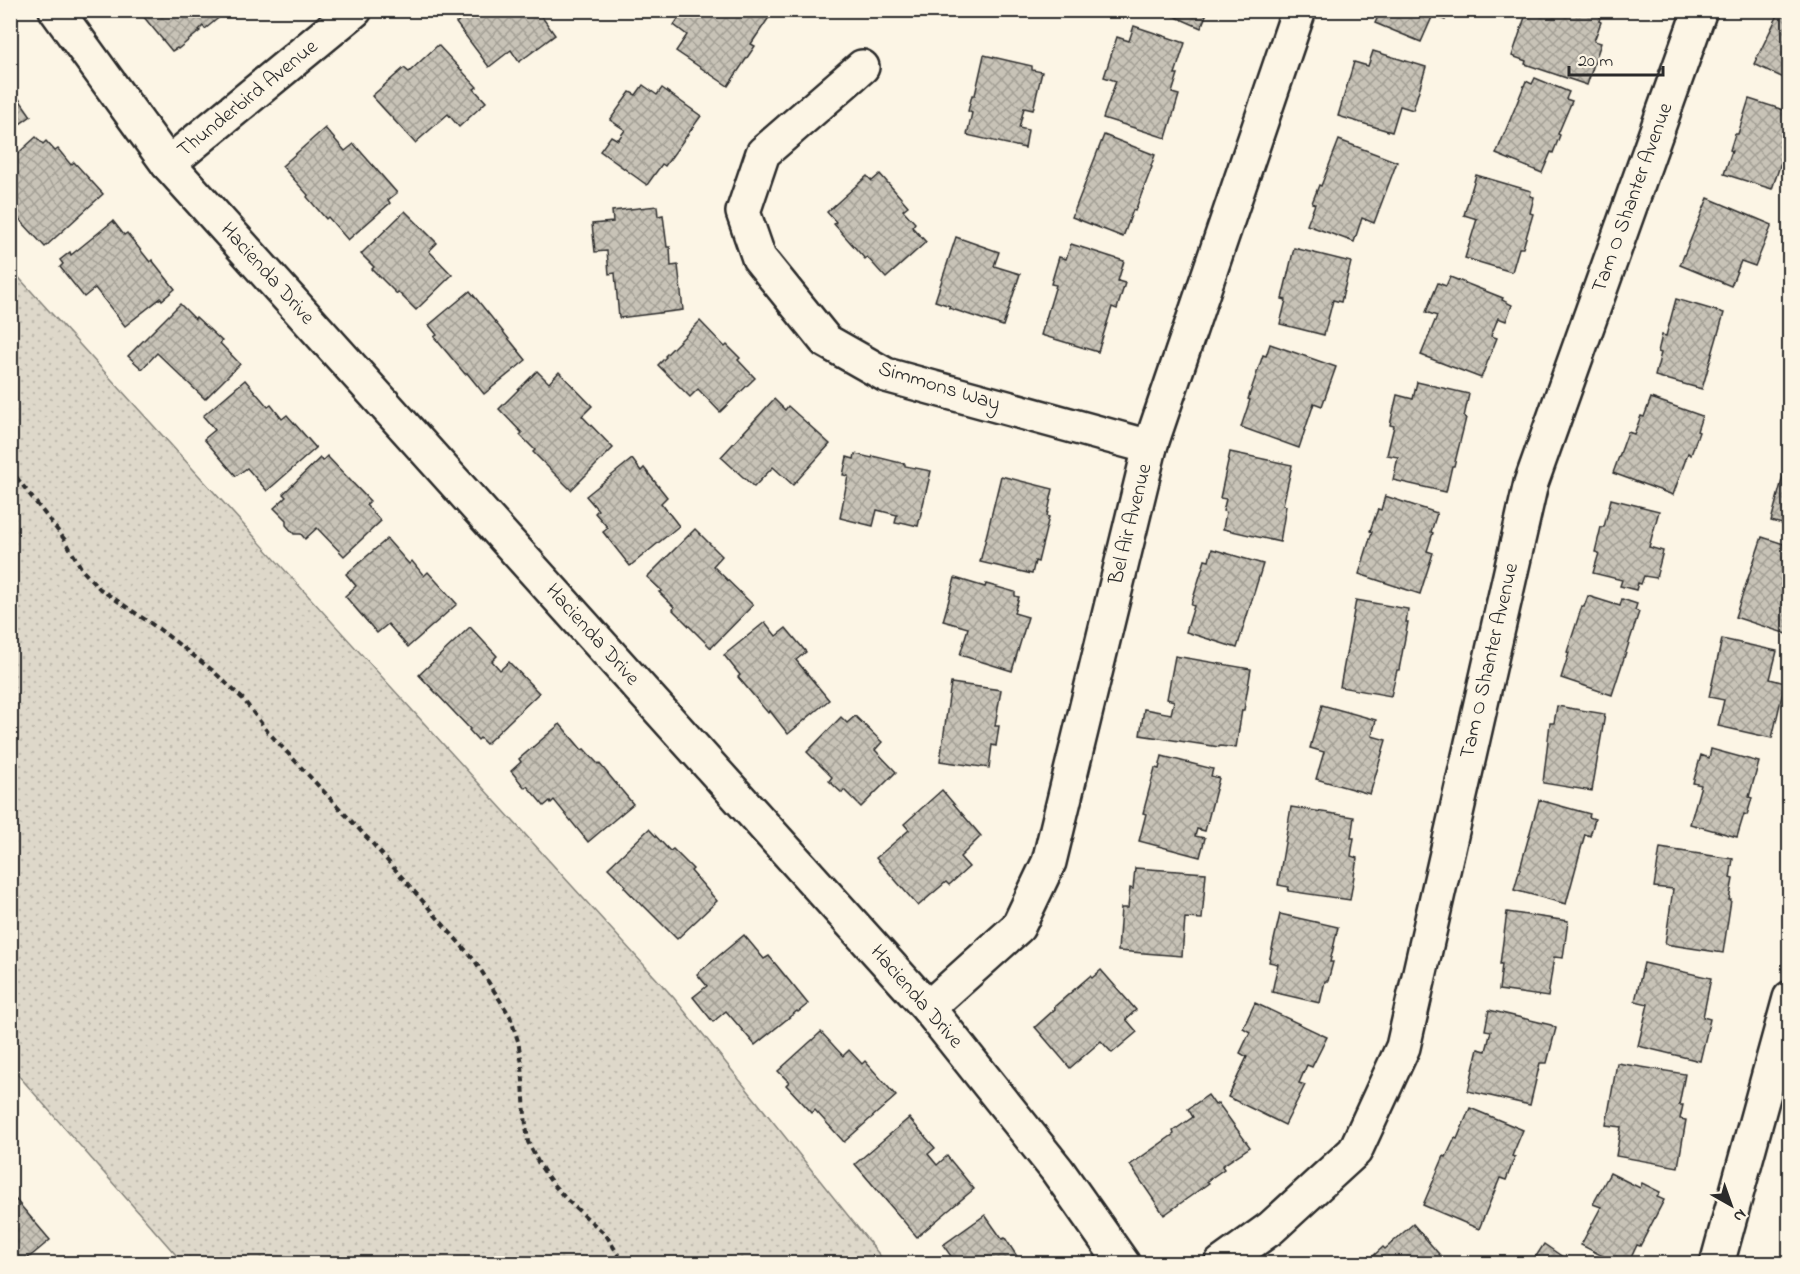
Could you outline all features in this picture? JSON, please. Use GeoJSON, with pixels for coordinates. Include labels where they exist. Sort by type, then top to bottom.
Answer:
{"type":"FeatureCollection","features":[{"type":"Feature","properties":{"kind":"street","name":"Hacienda Drive"},"geometry":{"type":"LineString","coordinates":[[56,10],[168,164],[928,1008],[1057,1170],[1123,1263]]}},
{"type":"Feature","properties":{"kind":"street","name":"Thunderbird Avenue"},"geometry":{"type":"LineString","coordinates":[[168,164],[355,10]]}},
{"type":"Feature","properties":{"kind":"street","name":"Bel Air Avenue"},"geometry":{"type":"LineString","coordinates":[[928,1008],[1018,927],[1049,862],[1150,447],[1299,10]]}},
{"type":"Feature","properties":{"kind":"street","name":"Tam O Shanter Avenue"},"geometry":{"type":"LineString","coordinates":[[1221,1263],[1271,1228],[1355,1151],[1403,1047],[1531,483],[1700,10]]}},
{"type":"Feature","properties":{"kind":"street","name":"Simmons Way"},"geometry":{"type":"LineString","coordinates":[[862,67],[763,153],[743,212],[759,258],[825,342],[886,375],[1150,447]]}},
{"type":"Feature","properties":{"kind":"street"},"geometry":{"type":"LineString","coordinates":[[1717,1263],[1790,998]]}},
{"type":"Feature","properties":{"kind":"path"},"geometry":{"type":"LineString","coordinates":[[10,469],[65,540],[83,571],[99,589],[159,629],[212,670],[243,699],[268,732],[372,843],[475,961],[510,1016],[515,1033],[522,1064],[528,1142],[552,1183],[567,1200],[606,1235],[624,1263]]}},
{"type":"Feature","properties":{"kind":"shaded area"},"geometry":{"type":"Polygon","coordinates":[[[11,269],[674,998],[886,1263],[183,1263],[11,1067],[11,269]]]}},
{"type":"Feature","properties":{"kind":"building"},"geometry":{"type":"Polygon","coordinates":[[[138,10],[227,11],[205,29],[203,26],[178,49],[172,51],[138,10]]]}},
{"type":"Feature","properties":{"kind":"building"},"geometry":{"type":"Polygon","coordinates":[[[472,10],[537,10],[555,35],[519,62],[511,50],[489,67],[456,23],[472,10]]]}},
{"type":"Feature","properties":{"kind":"building"},"geometry":{"type":"Polygon","coordinates":[[[684,10],[774,10],[751,44],[755,46],[728,86],[676,51],[687,35],[674,25],[684,10]]]}},
{"type":"Feature","properties":{"kind":"building"},"geometry":{"type":"Polygon","coordinates":[[[1160,10],[1208,10],[1201,28],[1160,10]]]}},
{"type":"Feature","properties":{"kind":"building"},"geometry":{"type":"Polygon","coordinates":[[[1381,10],[1450,10],[1445,20],[1433,15],[1421,42],[1375,23],[1381,10]]]}},
{"type":"Feature","properties":{"kind":"building"},"geometry":{"type":"Polygon","coordinates":[[[1531,10],[1602,10],[1599,21],[1601,22],[1594,41],[1601,43],[1587,85],[1525,64],[1526,61],[1512,56],[1526,14],[1529,15],[1531,10]]]}},
{"type":"Feature","properties":{"kind":"building"},"geometry":{"type":"Polygon","coordinates":[[[1779,13],[1790,17],[1790,81],[1754,64],[1779,13]]]}},
{"type":"Feature","properties":{"kind":"building"},"geometry":{"type":"Polygon","coordinates":[[[1134,26],[1185,43],[1175,74],[1178,74],[1172,93],[1179,95],[1166,138],[1103,118],[1116,81],[1104,77],[1117,37],[1129,41],[1134,26]]]}},
{"type":"Feature","properties":{"kind":"building"},"geometry":{"type":"Polygon","coordinates":[[[438,45],[477,87],[474,89],[486,102],[459,127],[448,114],[415,143],[372,96],[404,68],[409,72],[438,45]]]}},
{"type":"Feature","properties":{"kind":"building"},"geometry":{"type":"Polygon","coordinates":[[[1373,51],[1426,67],[1413,110],[1400,106],[1392,132],[1338,116],[1354,62],[1368,66],[1373,51]]]}},
{"type":"Feature","properties":{"kind":"building"},"geometry":{"type":"Polygon","coordinates":[[[984,55],[1032,66],[1032,70],[1042,72],[1033,110],[1024,108],[1019,128],[1028,130],[1025,148],[967,135],[972,113],[968,111],[972,95],[975,95],[984,55]]]}},
{"type":"Feature","properties":{"kind":"building"},"geometry":{"type":"Polygon","coordinates":[[[1535,78],[1569,92],[1566,99],[1572,101],[1558,134],[1560,135],[1553,153],[1551,152],[1542,173],[1496,154],[1526,81],[1532,84],[1535,78]]]}},
{"type":"Feature","properties":{"kind":"building"},"geometry":{"type":"Polygon","coordinates":[[[643,85],[657,95],[662,88],[701,116],[665,166],[662,164],[647,185],[600,151],[611,136],[618,140],[625,130],[610,120],[630,92],[636,95],[643,85]]]}},
{"type":"Feature","properties":{"kind":"building"},"geometry":{"type":"Polygon","coordinates":[[[10,86],[31,116],[10,131],[10,86]]]}},
{"type":"Feature","properties":{"kind":"building"},"geometry":{"type":"Polygon","coordinates":[[[1749,99],[1790,112],[1790,149],[1786,148],[1772,189],[1724,174],[1735,134],[1738,134],[1749,99]]]}},
{"type":"Feature","properties":{"kind":"building"},"geometry":{"type":"Polygon","coordinates":[[[325,128],[345,151],[354,144],[397,193],[388,200],[390,203],[348,240],[328,217],[326,219],[282,166],[325,128]]]}},
{"type":"Feature","properties":{"kind":"building"},"geometry":{"type":"Polygon","coordinates":[[[1104,135],[1155,155],[1123,237],[1072,217],[1104,135]]]}},
{"type":"Feature","properties":{"kind":"building"},"geometry":{"type":"Polygon","coordinates":[[[36,137],[43,144],[46,141],[55,151],[58,149],[71,165],[74,162],[103,194],[45,247],[10,209],[10,166],[16,161],[13,158],[36,137]]]}},
{"type":"Feature","properties":{"kind":"building"},"geometry":{"type":"Polygon","coordinates":[[[1339,140],[1397,162],[1374,223],[1362,218],[1354,242],[1307,225],[1315,204],[1312,203],[1339,140]]]}},
{"type":"Feature","properties":{"kind":"building"},"geometry":{"type":"Polygon","coordinates":[[[880,174],[908,206],[903,210],[915,223],[912,227],[926,242],[886,278],[867,257],[865,259],[834,224],[836,222],[827,212],[867,176],[872,181],[880,174]]]}},
{"type":"Feature","properties":{"kind":"building"},"geometry":{"type":"Polygon","coordinates":[[[1476,175],[1531,191],[1530,196],[1534,197],[1530,213],[1533,214],[1523,248],[1519,248],[1512,272],[1465,258],[1477,219],[1464,215],[1476,175]]]}},
{"type":"Feature","properties":{"kind":"building"},"geometry":{"type":"Polygon","coordinates":[[[1708,198],[1772,225],[1755,266],[1741,261],[1731,286],[1680,265],[1708,198]]]}},
{"type":"Feature","properties":{"kind":"building"},"geometry":{"type":"Polygon","coordinates":[[[657,206],[658,216],[663,215],[667,247],[670,247],[671,266],[678,265],[683,310],[619,318],[615,273],[609,274],[607,251],[595,252],[592,224],[613,222],[612,211],[657,206]]]}},
{"type":"Feature","properties":{"kind":"building"},"geometry":{"type":"Polygon","coordinates":[[[405,211],[437,243],[429,251],[452,275],[416,310],[372,269],[374,267],[361,254],[405,211]]]}},
{"type":"Feature","properties":{"kind":"building"},"geometry":{"type":"Polygon","coordinates":[[[113,221],[124,235],[127,233],[150,262],[152,260],[175,289],[125,326],[95,288],[84,297],[60,267],[63,264],[60,260],[70,252],[71,255],[113,221]]]}},
{"type":"Feature","properties":{"kind":"building"},"geometry":{"type":"Polygon","coordinates":[[[956,237],[999,252],[994,266],[1020,274],[1003,326],[935,301],[956,237]]]}},
{"type":"Feature","properties":{"kind":"building"},"geometry":{"type":"Polygon","coordinates":[[[1071,244],[1124,261],[1118,281],[1125,283],[1117,309],[1112,307],[1098,352],[1041,335],[1056,285],[1051,284],[1059,257],[1066,259],[1071,244]]]}},
{"type":"Feature","properties":{"kind":"building"},"geometry":{"type":"Polygon","coordinates":[[[1294,248],[1351,262],[1341,302],[1333,300],[1324,335],[1280,324],[1286,300],[1282,299],[1294,248]]]}},
{"type":"Feature","properties":{"kind":"building"},"geometry":{"type":"Polygon","coordinates":[[[1450,277],[1503,298],[1502,300],[1512,305],[1506,321],[1498,318],[1491,336],[1497,338],[1481,378],[1421,355],[1437,316],[1426,312],[1438,283],[1446,286],[1450,277]]]}},
{"type":"Feature","properties":{"kind":"building"},"geometry":{"type":"Polygon","coordinates":[[[470,291],[526,360],[484,394],[434,337],[437,335],[429,325],[470,291]]]}},
{"type":"Feature","properties":{"kind":"building"},"geometry":{"type":"Polygon","coordinates":[[[1676,299],[1724,313],[1702,389],[1655,376],[1661,353],[1658,352],[1662,335],[1666,336],[1676,299]]]}},
{"type":"Feature","properties":{"kind":"building"},"geometry":{"type":"Polygon","coordinates":[[[180,304],[222,341],[220,343],[240,364],[205,399],[157,353],[142,369],[128,356],[180,304]]]}},
{"type":"Feature","properties":{"kind":"building"},"geometry":{"type":"Polygon","coordinates":[[[700,321],[725,347],[727,345],[740,358],[738,360],[755,378],[720,412],[698,389],[690,397],[658,365],[700,321]]]}},
{"type":"Feature","properties":{"kind":"building"},"geometry":{"type":"Polygon","coordinates":[[[1270,344],[1336,367],[1322,406],[1314,403],[1299,448],[1241,427],[1263,355],[1266,356],[1270,344]]]}},
{"type":"Feature","properties":{"kind":"building"},"geometry":{"type":"Polygon","coordinates":[[[537,371],[549,383],[559,372],[592,406],[582,416],[613,448],[571,490],[533,452],[535,450],[520,435],[522,433],[499,409],[537,371]]]}},
{"type":"Feature","properties":{"kind":"building"},"geometry":{"type":"Polygon","coordinates":[[[245,380],[268,407],[271,405],[282,419],[287,415],[316,448],[267,491],[247,468],[236,476],[204,439],[215,430],[203,416],[245,380]]]}},
{"type":"Feature","properties":{"kind":"building"},"geometry":{"type":"Polygon","coordinates":[[[1417,382],[1469,394],[1464,417],[1466,418],[1446,492],[1393,480],[1398,457],[1387,455],[1394,426],[1390,425],[1397,395],[1413,399],[1417,382]]]}},
{"type":"Feature","properties":{"kind":"building"},"geometry":{"type":"Polygon","coordinates":[[[1651,398],[1702,416],[1691,455],[1688,453],[1673,495],[1613,473],[1628,432],[1634,434],[1651,398]]]}},
{"type":"Feature","properties":{"kind":"building"},"geometry":{"type":"Polygon","coordinates":[[[774,399],[785,410],[788,406],[830,444],[793,485],[773,467],[754,487],[721,457],[774,399]]]}},
{"type":"Feature","properties":{"kind":"building"},"geometry":{"type":"Polygon","coordinates":[[[1790,450],[1790,526],[1771,521],[1790,450]]]}},
{"type":"Feature","properties":{"kind":"building"},"geometry":{"type":"Polygon","coordinates":[[[1230,452],[1292,465],[1283,505],[1286,506],[1280,542],[1223,529],[1226,499],[1220,498],[1230,452]]]}},
{"type":"Feature","properties":{"kind":"building"},"geometry":{"type":"Polygon","coordinates":[[[855,454],[872,458],[873,456],[931,471],[918,526],[895,523],[897,515],[877,510],[873,526],[840,518],[848,476],[843,475],[847,457],[854,459],[855,454]]]}},
{"type":"Feature","properties":{"kind":"building"},"geometry":{"type":"Polygon","coordinates":[[[327,456],[370,501],[366,505],[381,521],[344,556],[317,528],[305,539],[301,534],[294,534],[286,525],[286,520],[274,508],[286,497],[283,494],[320,458],[322,461],[327,456]]]}},
{"type":"Feature","properties":{"kind":"building"},"geometry":{"type":"Polygon","coordinates":[[[632,459],[641,471],[644,468],[667,497],[661,503],[679,526],[630,566],[603,532],[608,528],[595,513],[598,510],[586,496],[632,459]]]}},
{"type":"Feature","properties":{"kind":"building"},"geometry":{"type":"Polygon","coordinates":[[[1001,476],[1053,489],[1038,562],[1035,561],[1032,574],[980,562],[1001,476]]]}},
{"type":"Feature","properties":{"kind":"building"},"geometry":{"type":"Polygon","coordinates":[[[1385,496],[1437,513],[1427,551],[1433,553],[1420,594],[1359,574],[1372,532],[1370,531],[1378,509],[1381,510],[1385,496]]]}},
{"type":"Feature","properties":{"kind":"building"},"geometry":{"type":"Polygon","coordinates":[[[1611,499],[1659,511],[1649,547],[1663,551],[1656,578],[1644,576],[1636,590],[1620,586],[1622,580],[1593,573],[1599,553],[1595,552],[1601,527],[1604,527],[1611,499]]]}},
{"type":"Feature","properties":{"kind":"building"},"geometry":{"type":"Polygon","coordinates":[[[695,529],[722,556],[713,566],[753,605],[711,648],[673,610],[674,607],[659,592],[662,591],[647,577],[695,529]]]}},
{"type":"Feature","properties":{"kind":"building"},"geometry":{"type":"Polygon","coordinates":[[[1762,537],[1790,546],[1790,635],[1735,617],[1762,537]]]}},
{"type":"Feature","properties":{"kind":"building"},"geometry":{"type":"Polygon","coordinates":[[[387,539],[409,564],[412,561],[424,576],[428,572],[457,604],[408,647],[388,624],[377,633],[345,596],[356,586],[346,574],[387,539]]]}},
{"type":"Feature","properties":{"kind":"building"},"geometry":{"type":"Polygon","coordinates":[[[1212,549],[1263,564],[1237,648],[1186,632],[1194,606],[1191,605],[1205,560],[1209,561],[1212,549]]]}},
{"type":"Feature","properties":{"kind":"building"},"geometry":{"type":"Polygon","coordinates":[[[955,578],[985,587],[986,584],[1015,592],[1015,596],[1019,597],[1014,613],[1028,617],[1012,671],[960,655],[968,628],[943,621],[955,578]]]}},
{"type":"Feature","properties":{"kind":"building"},"geometry":{"type":"Polygon","coordinates":[[[1588,596],[1620,606],[1622,599],[1637,604],[1635,610],[1639,612],[1612,695],[1561,678],[1582,606],[1584,607],[1588,596]]]}},
{"type":"Feature","properties":{"kind":"building"},"geometry":{"type":"Polygon","coordinates":[[[1356,600],[1408,609],[1406,622],[1408,622],[1399,670],[1397,670],[1391,696],[1340,687],[1356,600]]]}},
{"type":"Feature","properties":{"kind":"building"},"geometry":{"type":"Polygon","coordinates":[[[765,622],[776,636],[786,628],[806,652],[796,660],[829,700],[788,734],[738,677],[740,675],[724,655],[765,622]]]}},
{"type":"Feature","properties":{"kind":"building"},"geometry":{"type":"Polygon","coordinates":[[[470,627],[497,656],[492,661],[500,670],[509,662],[539,693],[486,744],[480,738],[478,740],[419,675],[470,627]]]}},
{"type":"Feature","properties":{"kind":"building"},"geometry":{"type":"Polygon","coordinates":[[[1722,639],[1777,651],[1770,679],[1785,683],[1772,738],[1718,726],[1724,700],[1709,697],[1722,639]]]}},
{"type":"Feature","properties":{"kind":"building"},"geometry":{"type":"Polygon","coordinates":[[[1175,656],[1251,669],[1236,748],[1140,735],[1144,709],[1171,714],[1174,701],[1167,699],[1175,656]]]}},
{"type":"Feature","properties":{"kind":"building"},"geometry":{"type":"Polygon","coordinates":[[[951,683],[1001,690],[995,726],[999,726],[996,746],[992,745],[989,768],[940,761],[951,683]]]}},
{"type":"Feature","properties":{"kind":"building"},"geometry":{"type":"Polygon","coordinates":[[[1322,705],[1376,720],[1372,736],[1386,740],[1370,794],[1316,779],[1324,752],[1310,748],[1322,705]]]}},
{"type":"Feature","properties":{"kind":"building"},"geometry":{"type":"Polygon","coordinates":[[[1557,706],[1605,714],[1592,791],[1543,783],[1550,723],[1554,723],[1557,706]]]}},
{"type":"Feature","properties":{"kind":"building"},"geometry":{"type":"Polygon","coordinates":[[[855,716],[882,742],[875,750],[896,772],[861,807],[844,790],[842,793],[829,781],[832,777],[807,752],[841,717],[847,723],[855,716]]]}},
{"type":"Feature","properties":{"kind":"building"},"geometry":{"type":"Polygon","coordinates":[[[560,724],[582,750],[584,749],[599,763],[633,804],[588,842],[554,800],[544,806],[511,771],[521,762],[519,759],[560,724]]]}},
{"type":"Feature","properties":{"kind":"building"},"geometry":{"type":"Polygon","coordinates":[[[1711,749],[1759,762],[1749,797],[1752,798],[1737,837],[1690,824],[1701,785],[1693,783],[1701,755],[1709,758],[1711,749]]]}},
{"type":"Feature","properties":{"kind":"building"},"geometry":{"type":"Polygon","coordinates":[[[1162,756],[1213,769],[1211,776],[1219,778],[1205,831],[1197,829],[1195,836],[1205,838],[1200,857],[1139,841],[1146,814],[1143,813],[1155,768],[1159,769],[1162,756]]]}},
{"type":"Feature","properties":{"kind":"building"},"geometry":{"type":"Polygon","coordinates":[[[942,790],[981,836],[960,857],[969,867],[949,885],[946,882],[918,906],[876,858],[909,830],[904,824],[942,790]]]}},
{"type":"Feature","properties":{"kind":"building"},"geometry":{"type":"Polygon","coordinates":[[[1539,800],[1590,814],[1589,817],[1595,819],[1590,836],[1585,834],[1566,904],[1514,890],[1539,800]]]}},
{"type":"Feature","properties":{"kind":"building"},"geometry":{"type":"Polygon","coordinates":[[[1291,807],[1354,817],[1351,856],[1357,858],[1350,900],[1288,891],[1289,887],[1278,885],[1291,807]]]}},
{"type":"Feature","properties":{"kind":"building"},"geometry":{"type":"Polygon","coordinates":[[[649,829],[670,851],[673,849],[693,869],[691,871],[717,901],[677,939],[642,906],[608,868],[649,829]]]}},
{"type":"Feature","properties":{"kind":"building"},"geometry":{"type":"Polygon","coordinates":[[[1660,848],[1733,859],[1730,878],[1733,879],[1729,900],[1731,900],[1723,953],[1665,944],[1673,889],[1654,887],[1660,848]]]}},
{"type":"Feature","properties":{"kind":"building"},"geometry":{"type":"Polygon","coordinates":[[[1135,868],[1206,873],[1202,919],[1185,918],[1182,956],[1118,951],[1121,908],[1128,908],[1135,868]]]}},
{"type":"Feature","properties":{"kind":"building"},"geometry":{"type":"Polygon","coordinates":[[[1507,912],[1568,921],[1563,958],[1554,957],[1548,997],[1499,990],[1507,912]]]}},
{"type":"Feature","properties":{"kind":"building"},"geometry":{"type":"Polygon","coordinates":[[[1280,914],[1338,927],[1330,962],[1333,962],[1328,981],[1325,981],[1320,1003],[1272,992],[1278,964],[1269,962],[1280,914]]]}},
{"type":"Feature","properties":{"kind":"building"},"geometry":{"type":"Polygon","coordinates":[[[744,935],[764,959],[769,956],[808,1004],[755,1045],[726,1011],[713,1022],[693,997],[707,986],[697,974],[744,935]]]}},
{"type":"Feature","properties":{"kind":"building"},"geometry":{"type":"Polygon","coordinates":[[[1644,963],[1711,978],[1703,1017],[1710,1019],[1700,1061],[1638,1046],[1648,1004],[1635,1001],[1644,963]]]}},
{"type":"Feature","properties":{"kind":"building"},"geometry":{"type":"Polygon","coordinates":[[[1101,970],[1136,1010],[1126,1019],[1137,1032],[1112,1053],[1101,1041],[1070,1068],[1035,1027],[1055,1009],[1054,1007],[1090,976],[1092,978],[1101,970]]]}},
{"type":"Feature","properties":{"kind":"building"},"geometry":{"type":"Polygon","coordinates":[[[1255,1003],[1327,1037],[1312,1067],[1307,1065],[1299,1083],[1305,1085],[1285,1125],[1228,1097],[1247,1057],[1240,1053],[1250,1032],[1243,1028],[1255,1003]]]}},
{"type":"Feature","properties":{"kind":"building"},"geometry":{"type":"Polygon","coordinates":[[[1489,1010],[1556,1028],[1547,1063],[1540,1063],[1530,1105],[1468,1091],[1478,1049],[1486,1051],[1491,1031],[1485,1030],[1489,1010]]]}},
{"type":"Feature","properties":{"kind":"building"},"geometry":{"type":"Polygon","coordinates":[[[821,1032],[843,1056],[849,1050],[862,1064],[865,1061],[896,1096],[844,1142],[815,1110],[812,1113],[786,1085],[789,1082],[778,1071],[821,1032]]]}},
{"type":"Feature","properties":{"kind":"building"},"geometry":{"type":"Polygon","coordinates":[[[1617,1063],[1685,1074],[1679,1105],[1683,1105],[1680,1119],[1686,1120],[1678,1167],[1616,1156],[1621,1127],[1606,1125],[1617,1063]]]}},
{"type":"Feature","properties":{"kind":"building"},"geometry":{"type":"Polygon","coordinates":[[[1208,1095],[1215,1105],[1218,1103],[1250,1147],[1222,1166],[1224,1169],[1207,1181],[1209,1183],[1164,1215],[1130,1165],[1174,1134],[1173,1131],[1193,1117],[1188,1109],[1208,1095]]]}},
{"type":"Feature","properties":{"kind":"building"},"geometry":{"type":"Polygon","coordinates":[[[1470,1108],[1523,1130],[1512,1156],[1515,1157],[1506,1180],[1500,1178],[1479,1229],[1423,1205],[1444,1156],[1446,1157],[1455,1138],[1457,1139],[1470,1108]]]}},
{"type":"Feature","properties":{"kind":"building"},"geometry":{"type":"Polygon","coordinates":[[[909,1118],[935,1148],[928,1154],[937,1165],[947,1156],[974,1189],[917,1237],[855,1164],[909,1118]]]}},
{"type":"Feature","properties":{"kind":"building"},"geometry":{"type":"Polygon","coordinates":[[[1610,1173],[1640,1188],[1642,1183],[1660,1192],[1657,1197],[1664,1200],[1628,1264],[1618,1264],[1581,1245],[1601,1207],[1593,1204],[1610,1173]]]}},
{"type":"Feature","properties":{"kind":"building"},"geometry":{"type":"Polygon","coordinates":[[[10,1193],[50,1240],[21,1264],[10,1264],[10,1193]]]}},
{"type":"Feature","properties":{"kind":"building"},"geometry":{"type":"Polygon","coordinates":[[[985,1215],[1002,1239],[1005,1238],[1022,1264],[954,1264],[943,1245],[985,1215]]]}},
{"type":"Feature","properties":{"kind":"building"},"geometry":{"type":"Polygon","coordinates":[[[1413,1224],[1445,1261],[1442,1264],[1368,1264],[1383,1247],[1385,1249],[1413,1224]]]}},
{"type":"Feature","properties":{"kind":"building"},"geometry":{"type":"Polygon","coordinates":[[[1544,1244],[1573,1264],[1531,1264],[1544,1244]]]}}]}
